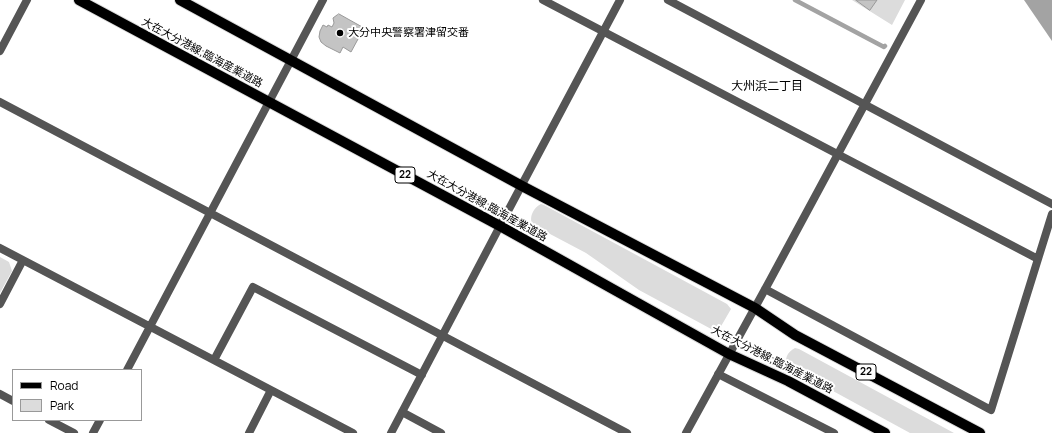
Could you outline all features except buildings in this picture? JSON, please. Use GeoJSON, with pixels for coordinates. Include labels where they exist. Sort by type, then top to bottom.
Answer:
{"type":"FeatureCollection","features":[{"type":"Feature","properties":{"kind":"main road","name":"大在大分港線;臨海産業道路"},"geometry":{"type":"LineString","coordinates":[[78,0],[500,226],[729,354],[788,381],[885,433]]}},
{"type":"Feature","properties":{"kind":"main road","name":"22"},"geometry":{"type":"LineString","coordinates":[[180,0],[522,186],[755,308],[796,335],[980,433]]}},
{"type":"Feature","properties":{"kind":"street"},"geometry":{"type":"LineString","coordinates":[[0,51],[27,0]]}},
{"type":"Feature","properties":{"kind":"street"},"geometry":{"type":"LineString","coordinates":[[128,369],[323,0]]}},
{"type":"Feature","properties":{"kind":"street"},"geometry":{"type":"LineString","coordinates":[[543,0],[1038,259]]}},
{"type":"Feature","properties":{"kind":"street"},"geometry":{"type":"LineString","coordinates":[[391,433],[620,0]]}},
{"type":"Feature","properties":{"kind":"street"},"geometry":{"type":"LineString","coordinates":[[668,0],[1052,204]]}},
{"type":"Feature","properties":{"kind":"street"},"geometry":{"type":"LineString","coordinates":[[686,433],[755,308],[920,0]]}},
{"type":"Feature","properties":{"kind":"street"},"geometry":{"type":"LineString","coordinates":[[0,102],[627,433]]}},
{"type":"Feature","properties":{"kind":"street"},"geometry":{"type":"LineString","coordinates":[[765,289],[991,410],[1052,214]]}},
{"type":"Feature","properties":{"kind":"street"},"geometry":{"type":"LineString","coordinates":[[0,248],[353,433]]}},
{"type":"Feature","properties":{"kind":"street"},"geometry":{"type":"LineString","coordinates":[[0,304],[23,260]]}},
{"type":"Feature","properties":{"kind":"street"},"geometry":{"type":"LineString","coordinates":[[214,360],[253,288],[422,375]]}},
{"type":"Feature","properties":{"kind":"street"},"geometry":{"type":"LineString","coordinates":[[718,374],[834,433]]}},
{"type":"Feature","properties":{"kind":"street"},"geometry":{"type":"LineString","coordinates":[[248,433],[271,390]]}},
{"type":"Feature","properties":{"kind":"street"},"geometry":{"type":"LineString","coordinates":[[0,394],[12,400]]}},
{"type":"Feature","properties":{"kind":"street"},"geometry":{"type":"LineString","coordinates":[[402,412],[441,433]]}},
{"type":"Feature","properties":{"kind":"street"},"geometry":{"type":"LineString","coordinates":[[51,421],[74,433]]}},
{"type":"Feature","properties":{"kind":"street"},"geometry":{"type":"LineString","coordinates":[[93,433],[99,421]]}},
{"type":"Feature","properties":{"kind":"green space"},"geometry":{"type":"Polygon","coordinates":[[[852,0],[905,0],[892,25],[852,0]]]}},
{"type":"Feature","properties":{"kind":"green space"},"geometry":{"type":"Polygon","coordinates":[[[541,204],[727,304],[731,309],[720,328],[718,330],[713,330],[639,290],[586,253],[533,225],[531,219],[532,213],[538,205],[541,204]]]}},
{"type":"Feature","properties":{"kind":"green space"},"geometry":{"type":"Polygon","coordinates":[[[0,257],[9,262],[12,271],[0,293],[0,257]]]}},
{"type":"Feature","properties":{"kind":"green space"},"geometry":{"type":"Polygon","coordinates":[[[795,348],[954,433],[910,433],[789,367],[786,359],[790,352],[795,348]]]}},
{"type":"Feature","properties":{"kind":"shaded area"},"geometry":{"type":"Polygon","coordinates":[[[1024,0],[1052,0],[1052,41],[1024,0]]]}},
{"type":"Feature","properties":{"kind":"waterway"},"geometry":{"type":"LineString","coordinates":[[795,0],[884,47],[885,46]]}},
{"type":"Feature","properties":{"kind":"place","name":"大分中央警察署津留交番"},"geometry":{"type":"Point","coordinates":[340,33]}},
{"type":"Feature","properties":{"kind":"district","name":"大州浜二丁目"},"geometry":{"type":"Point","coordinates":[767,87]}}]}
